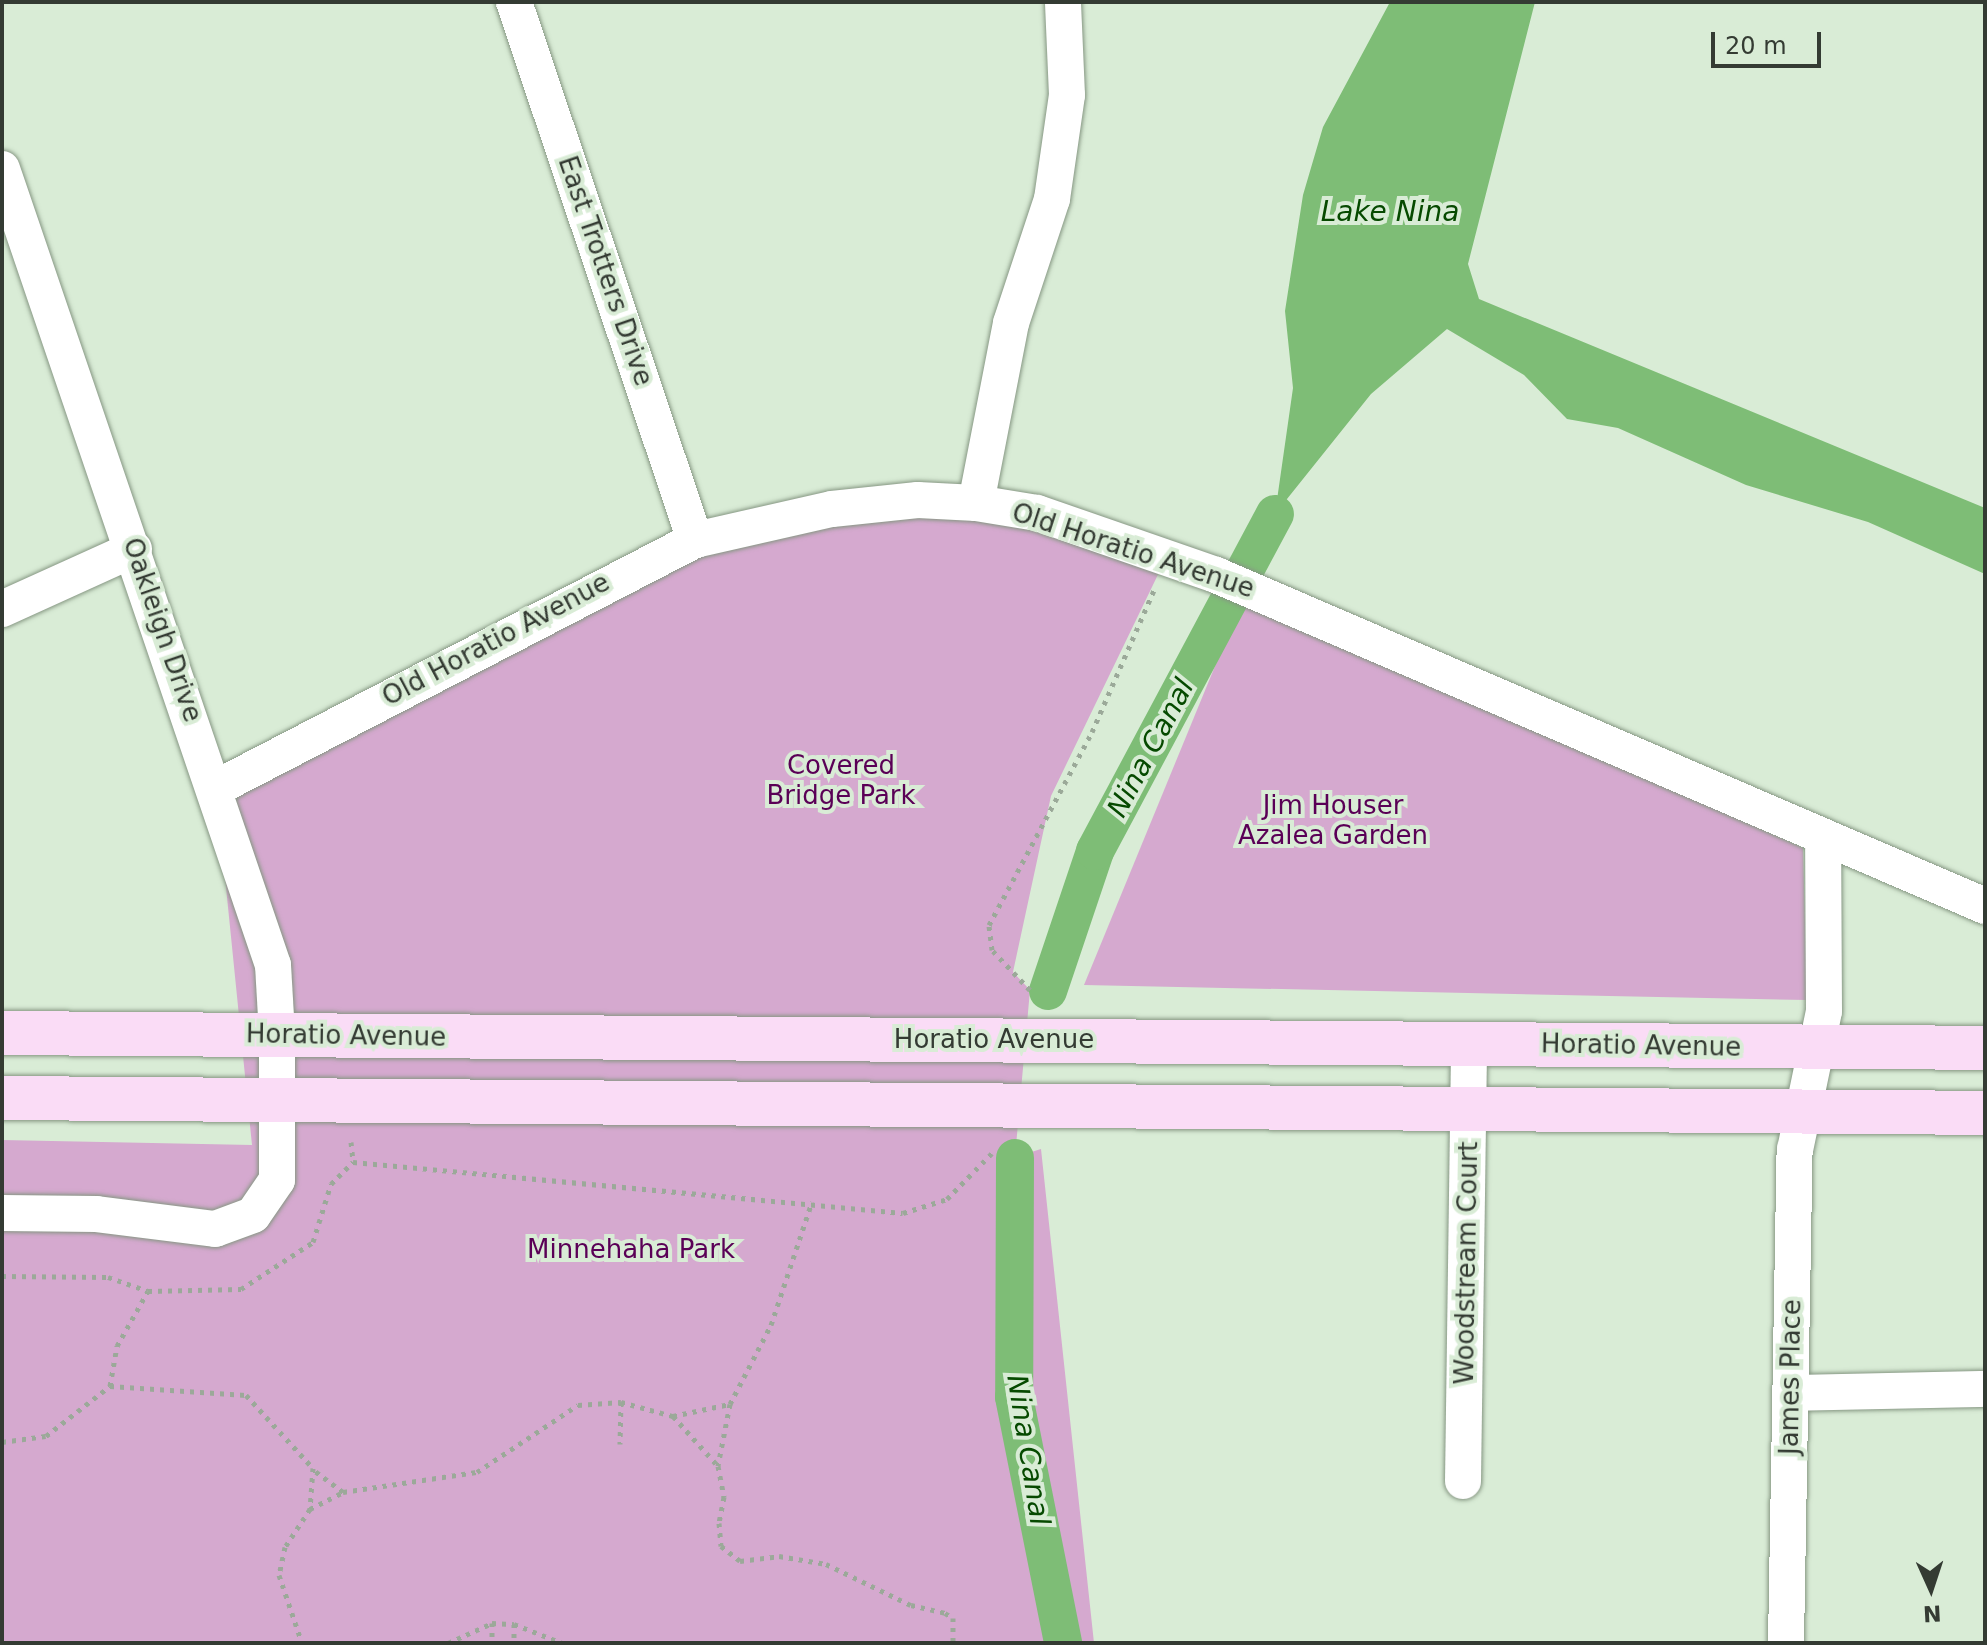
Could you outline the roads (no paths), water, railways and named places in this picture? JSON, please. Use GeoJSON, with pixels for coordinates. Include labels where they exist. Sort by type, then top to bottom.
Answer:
{"type":"FeatureCollection","features":[{"type":"Feature","properties":{"kind":"main road","name":"Horatio Avenue"},"geometry":{"type":"LineString","coordinates":[[2,1033],[1985,1048]]}},
{"type":"Feature","properties":{"kind":"main road"},"geometry":{"type":"LineString","coordinates":[[2,1098],[1985,1113]]}},
{"type":"Feature","properties":{"kind":"street","name":"East Trotters Drive"},"geometry":{"type":"LineString","coordinates":[[514,2],[695,540]]}},
{"type":"Feature","properties":{"kind":"street"},"geometry":{"type":"LineString","coordinates":[[976,503],[1011,323],[1052,199],[1067,95],[1063,2]]}},
{"type":"Feature","properties":{"kind":"street","name":"Oakleigh Drive"},"geometry":{"type":"LineString","coordinates":[[2,169],[216,788],[273,965],[277,1035],[277,1180],[253,1215],[215,1229],[97,1214],[2,1213]]}},
{"type":"Feature","properties":{"kind":"street","name":"Old Horatio Avenue"},"geometry":{"type":"LineString","coordinates":[[216,788],[695,540],[832,509],[918,500],[976,503],[1037,513],[1216,575],[1329,621],[1823,840],[1985,906]]}},
{"type":"Feature","properties":{"kind":"street"},"geometry":{"type":"LineString","coordinates":[[2,609],[134,549]]}},
{"type":"Feature","properties":{"kind":"street"},"geometry":{"type":"LineString","coordinates":[[1804,1112],[1819,1048],[1823,840]]}},
{"type":"Feature","properties":{"kind":"street","name":"Woodstream Court"},"geometry":{"type":"LineString","coordinates":[[1463,1481],[1469,1044]]}},
{"type":"Feature","properties":{"kind":"street","name":"James Place"},"geometry":{"type":"LineString","coordinates":[[1786,1643],[1795,1150],[1804,1112]]}},
{"type":"Feature","properties":{"kind":"street"},"geometry":{"type":"LineString","coordinates":[[1791,1393],[1985,1389]]}},
{"type":"Feature","properties":{"kind":"water","name":"Lake Nina"},"geometry":{"type":"Polygon","coordinates":[[[1390,2],[1535,2],[1468,264],[1479,299],[1985,508],[1985,574],[1868,522],[1746,485],[1618,428],[1567,419],[1524,375],[1447,329],[1371,394],[1275,514],[1293,388],[1285,311],[1303,195],[1323,127],[1390,2]]]}},
{"type":"Feature","properties":{"kind":"waterway","name":"Nina Canal"},"geometry":{"type":"LineString","coordinates":[[1048,991],[1095,851],[1275,514]]}},
{"type":"Feature","properties":{"kind":"waterway","name":"Nina Canal"},"geometry":{"type":"LineString","coordinates":[[1015,1158],[1014,1397],[1063,1643]]}},
{"type":"Feature","properties":{"kind":"park label","name":"Covered Bridge Park"},"geometry":{"type":"Point","coordinates":[841,781]}},
{"type":"Feature","properties":{"kind":"park label","name":"Jim Houser Azalea Garden"},"geometry":{"type":"Point","coordinates":[1333,821]}},
{"type":"Feature","properties":{"kind":"park label","name":"Minnehaha Park"},"geometry":{"type":"Point","coordinates":[631,1250]}}]}
